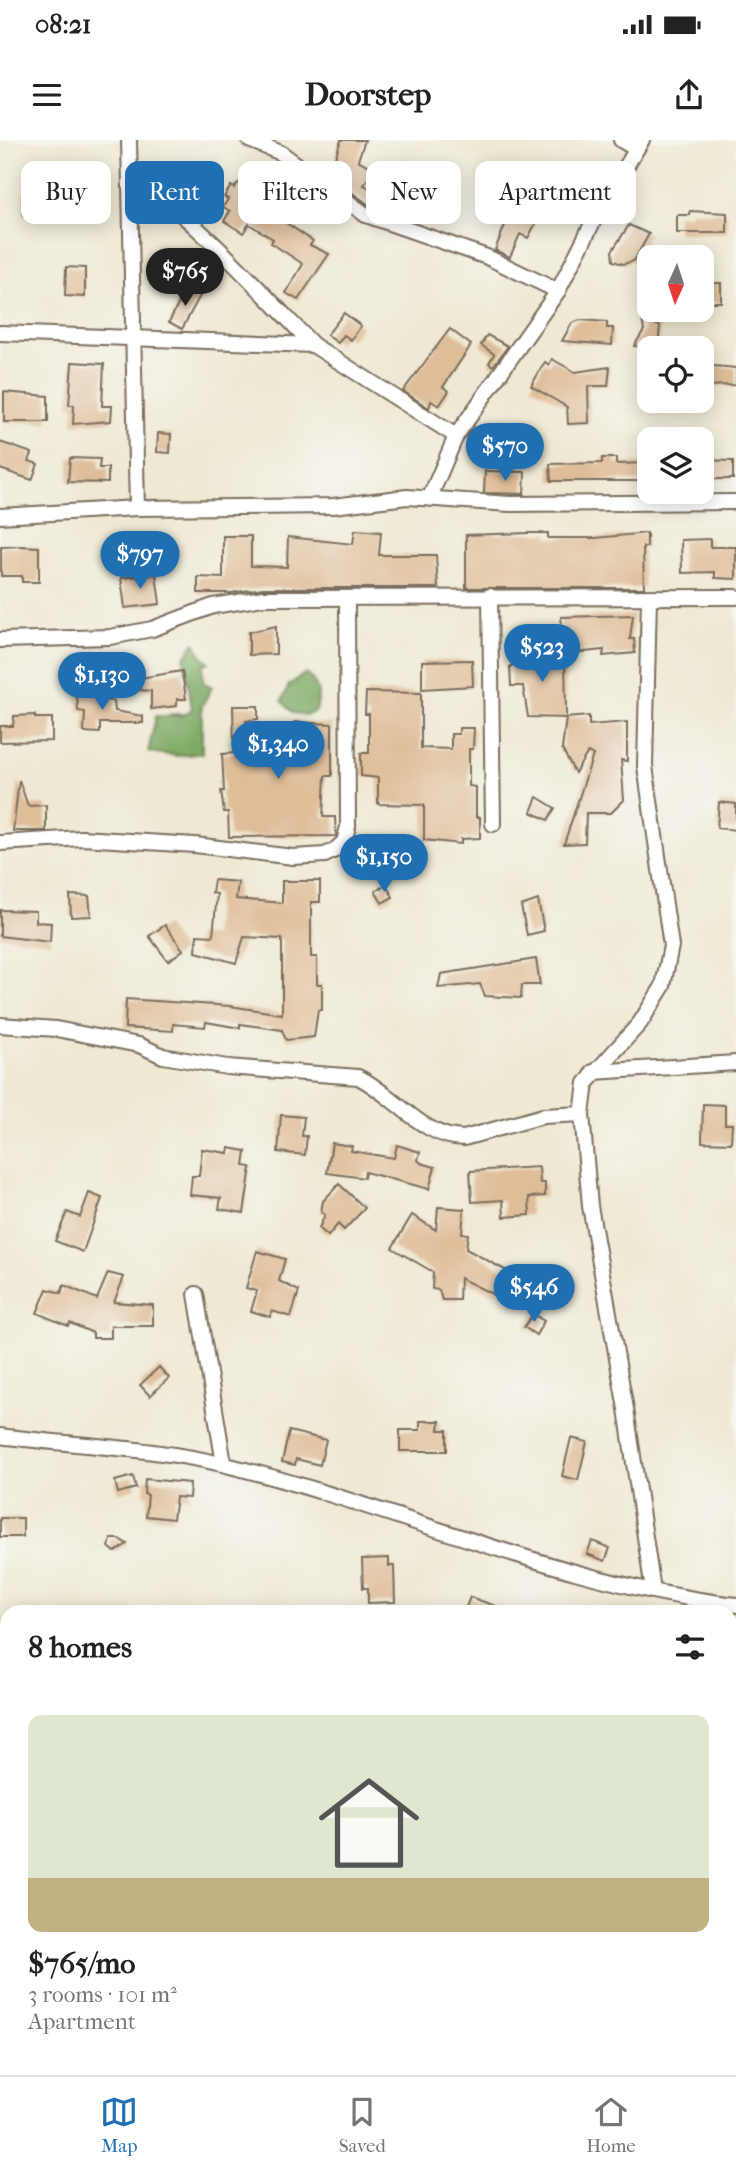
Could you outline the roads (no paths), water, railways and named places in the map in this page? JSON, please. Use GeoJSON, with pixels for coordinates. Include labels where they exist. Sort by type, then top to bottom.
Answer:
{"type":"FeatureCollection","features":[{"type":"Feature","properties":{"kind":"street"},"geometry":{"type":"LineString","coordinates":[[129,140],[130,161]]}},
{"type":"Feature","properties":{"kind":"street"},"geometry":{"type":"LineString","coordinates":[[249,140],[281,152],[366,215],[487,257],[558,291]]}},
{"type":"Feature","properties":{"kind":"street"},"geometry":{"type":"LineString","coordinates":[[430,497],[456,436],[558,291],[594,220],[639,145],[621,140]]}},
{"type":"Feature","properties":{"kind":"street"},"geometry":{"type":"LineString","coordinates":[[132,224],[137,508]]}},
{"type":"Feature","properties":{"kind":"street"},"geometry":{"type":"LineString","coordinates":[[193,224],[313,345],[456,436]]}},
{"type":"Feature","properties":{"kind":"street"},"geometry":{"type":"LineString","coordinates":[[0,333],[313,345]]}},
{"type":"Feature","properties":{"kind":"street"},"geometry":{"type":"LineString","coordinates":[[0,516],[137,508],[333,506],[430,497],[510,504],[736,502]]}},
{"type":"Feature","properties":{"kind":"street"},"geometry":{"type":"LineString","coordinates":[[490,596],[493,824]]}},
{"type":"Feature","properties":{"kind":"street"},"geometry":{"type":"LineString","coordinates":[[0,640],[110,638],[152,629],[213,606],[250,599],[736,597]]}},
{"type":"Feature","properties":{"kind":"street"},"geometry":{"type":"LineString","coordinates":[[649,598],[645,765],[671,946],[663,986],[640,1023],[593,1072],[582,1095],[582,1114],[590,1206],[626,1409],[653,1591]]}},
{"type":"Feature","properties":{"kind":"street"},"geometry":{"type":"LineString","coordinates":[[0,843],[82,838],[195,845],[293,857],[326,855],[335,850],[344,842],[348,827],[347,600]]}},
{"type":"Feature","properties":{"kind":"street"},"geometry":{"type":"LineString","coordinates":[[0,1026],[56,1029],[139,1045],[163,1056],[227,1067],[358,1077],[375,1084],[433,1131],[450,1138],[464,1138],[556,1113],[582,1114]]}},
{"type":"Feature","properties":{"kind":"street"},"geometry":{"type":"LineString","coordinates":[[593,1072],[736,1063]]}},
{"type":"Feature","properties":{"kind":"street"},"geometry":{"type":"LineString","coordinates":[[196,1294],[224,1464]]}},
{"type":"Feature","properties":{"kind":"street"},"geometry":{"type":"LineString","coordinates":[[0,1436],[128,1449],[224,1464],[653,1591],[736,1605]]}}]}
